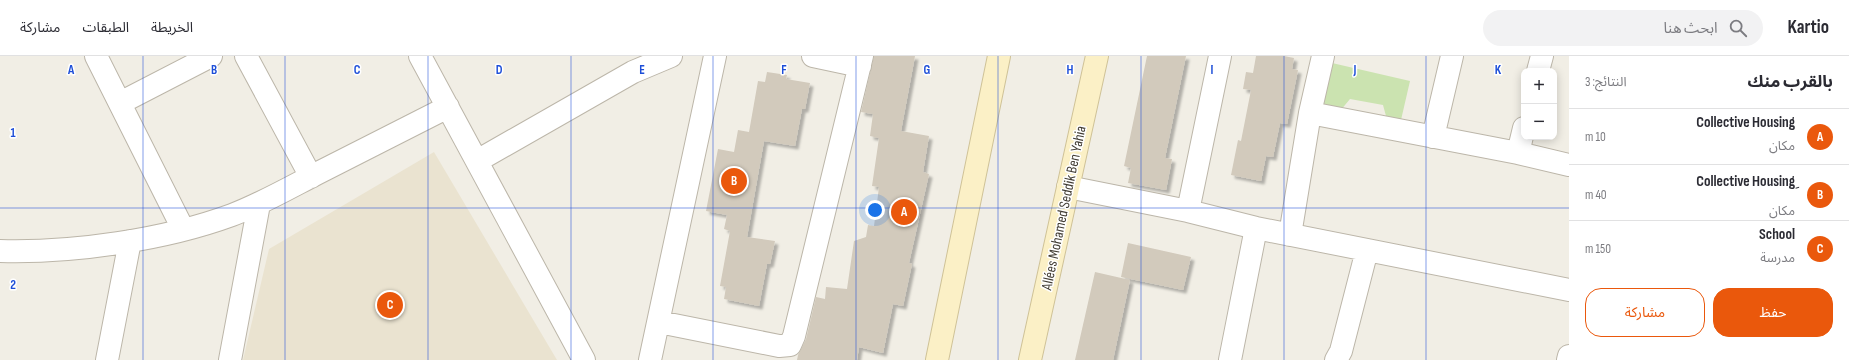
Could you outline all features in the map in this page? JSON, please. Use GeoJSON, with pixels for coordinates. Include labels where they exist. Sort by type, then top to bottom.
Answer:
{"type":"FeatureCollection","features":[{"type":"Feature","properties":{"kind":"street"},"geometry":{"type":"LineString","coordinates":[[96,56],[183,229]]}},
{"type":"Feature","properties":{"kind":"street"},"geometry":{"type":"LineString","coordinates":[[120,103],[211,56]]}},
{"type":"Feature","properties":{"kind":"street"},"geometry":{"type":"LineString","coordinates":[[246,56],[311,177]]}},
{"type":"Feature","properties":{"kind":"street"},"geometry":{"type":"LineString","coordinates":[[420,56],[584,360]]}},
{"type":"Feature","properties":{"kind":"street"},"geometry":{"type":"LineString","coordinates":[[477,161],[629,64],[671,56]]}},
{"type":"Feature","properties":{"kind":"street"},"geometry":{"type":"LineString","coordinates":[[650,360],[715,56]]}},
{"type":"Feature","properties":{"kind":"street"},"geometry":{"type":"LineString","coordinates":[[658,322],[779,346],[790,344],[794,336],[861,61],[813,56]]}},
{"type":"Feature","properties":{"kind":"street"},"geometry":{"type":"LineString","coordinates":[[937,360],[999,56]]}},
{"type":"Feature","properties":{"kind":"street","name":"Allées Mohamed Seddik Ben Yahia"},"geometry":{"type":"LineString","coordinates":[[1030,360],[1097,56]]}},
{"type":"Feature","properties":{"kind":"street"},"geometry":{"type":"LineString","coordinates":[[1188,210],[1220,56]]}},
{"type":"Feature","properties":{"kind":"street"},"geometry":{"type":"LineString","coordinates":[[1290,235],[1310,113],[1322,56]]}},
{"type":"Feature","properties":{"kind":"street"},"geometry":{"type":"LineString","coordinates":[[1433,137],[1452,56]]}},
{"type":"Feature","properties":{"kind":"street"},"geometry":{"type":"LineString","coordinates":[[1539,68],[1542,56]]}},
{"type":"Feature","properties":{"kind":"street"},"geometry":{"type":"LineString","coordinates":[[0,251],[17,252],[85,247],[130,241],[206,224],[260,204],[448,106]]}},
{"type":"Feature","properties":{"kind":"street"},"geometry":{"type":"LineString","coordinates":[[1310,113],[1518,153],[1569,166]]}},
{"type":"Feature","properties":{"kind":"street"},"geometry":{"type":"LineString","coordinates":[[1518,153],[1521,140]]}},
{"type":"Feature","properties":{"kind":"street"},"geometry":{"type":"LineString","coordinates":[[1068,187],[1188,210],[1256,228],[1290,235],[1569,290]]}},
{"type":"Feature","properties":{"kind":"street"},"geometry":{"type":"LineString","coordinates":[[230,360],[260,204]]}},
{"type":"Feature","properties":{"kind":"street"},"geometry":{"type":"LineString","coordinates":[[1230,360],[1256,228]]}},
{"type":"Feature","properties":{"kind":"street"},"geometry":{"type":"LineString","coordinates":[[107,360],[130,241]]}},
{"type":"Feature","properties":{"kind":"street"},"geometry":{"type":"LineString","coordinates":[[1336,360],[1341,351],[1367,250]]}},
{"type":"Feature","properties":{"kind":"street"},"geometry":{"type":"LineString","coordinates":[[1568,360],[1569,356]]}},
{"type":"Feature","properties":{"kind":"shaded area"},"geometry":{"type":"Polygon","coordinates":[[[434,152],[557,360],[243,360],[269,249],[434,152]]]}},
{"type":"Feature","properties":{"kind":"green space"},"geometry":{"type":"Polygon","coordinates":[[[1332,63],[1410,81],[1401,120],[1386,116],[1383,105],[1350,99],[1340,111],[1322,107],[1332,63]]]}},
{"type":"Feature","properties":{"kind":"building"},"geometry":{"type":"Polygon","coordinates":[[[874,56],[915,56],[901,131],[929,136],[923,172],[929,174],[909,263],[912,264],[903,306],[893,304],[883,353],[859,347],[857,360],[797,360],[806,339],[816,297],[825,299],[826,287],[847,289],[854,241],[866,237],[868,225],[874,226],[879,187],[872,186],[879,138],[870,136],[873,114],[861,112],[874,56]]]}},
{"type":"Feature","properties":{"kind":"building"},"geometry":{"type":"Polygon","coordinates":[[[1147,56],[1186,56],[1165,158],[1172,159],[1166,190],[1128,183],[1131,168],[1124,166],[1147,56]]]}},
{"type":"Feature","properties":{"kind":"building"},"geometry":{"type":"Polygon","coordinates":[[[1256,56],[1284,56],[1294,58],[1292,69],[1298,70],[1287,124],[1280,123],[1273,157],[1266,156],[1261,181],[1231,175],[1238,140],[1241,141],[1251,90],[1243,89],[1246,72],[1253,73],[1256,56]]]}},
{"type":"Feature","properties":{"kind":"building"},"geometry":{"type":"Polygon","coordinates":[[[767,72],[787,75],[786,79],[810,83],[805,109],[802,109],[795,146],[764,141],[747,237],[775,241],[770,264],[767,264],[759,306],[724,299],[726,287],[720,286],[730,231],[724,229],[727,215],[706,211],[718,149],[734,152],[738,130],[749,132],[758,81],[765,82],[767,72]]]}},
{"type":"Feature","properties":{"kind":"building"},"geometry":{"type":"Polygon","coordinates":[[[1128,243],[1191,257],[1183,290],[1121,277],[1128,243]]]}},
{"type":"Feature","properties":{"kind":"building"},"geometry":{"type":"Polygon","coordinates":[[[1095,272],[1130,280],[1113,360],[1075,360],[1095,272]]]}},
{"type":"Feature","properties":{"kind":"place","name":"ِCollective Housing"},"geometry":{"type":"Point","coordinates":[734,181]}},
{"type":"Feature","properties":{"kind":"place","name":"Collective Housing"},"geometry":{"type":"Point","coordinates":[904,212]}},
{"type":"Feature","properties":{"kind":"place","name":"School"},"geometry":{"type":"Point","coordinates":[390,305]}}]}
